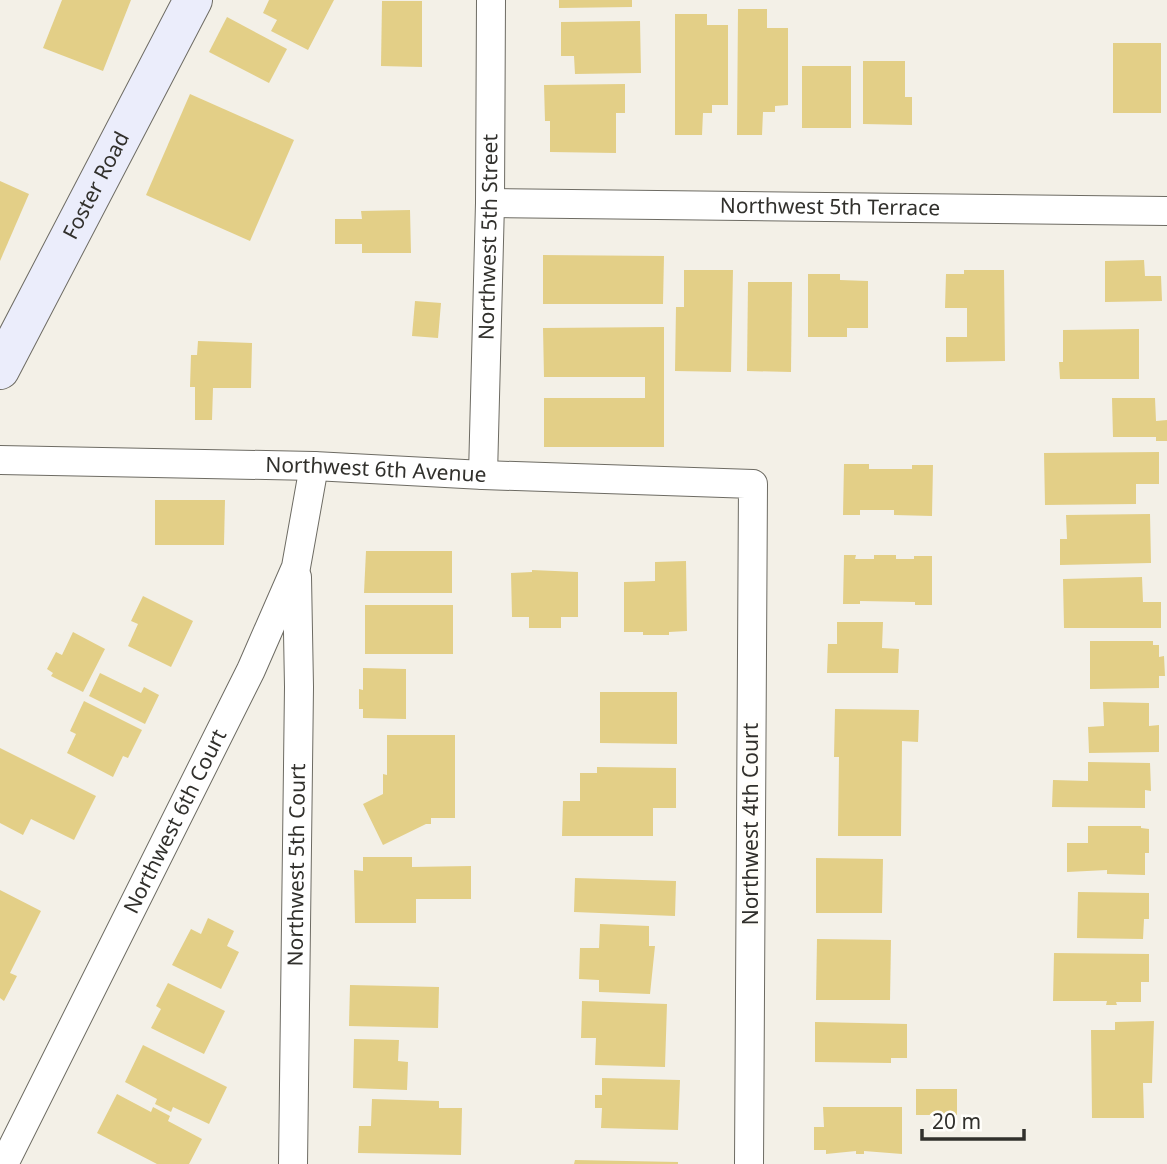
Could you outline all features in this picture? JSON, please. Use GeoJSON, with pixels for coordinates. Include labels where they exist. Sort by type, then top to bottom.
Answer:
{"type":"FeatureCollection","features":[{"type":"Feature","properties":{"kind":"street","name":"Foster Road"},"geometry":{"type":"LineString","coordinates":[[0,370],[193,0]]}},
{"type":"Feature","properties":{"kind":"street","name":"Northwest 5th Street"},"geometry":{"type":"LineString","coordinates":[[483,475],[491,203],[491,0]]}},
{"type":"Feature","properties":{"kind":"street","name":"Northwest 5th Terrace"},"geometry":{"type":"LineString","coordinates":[[491,203],[1167,211]]}},
{"type":"Feature","properties":{"kind":"street","name":"Northwest 6th Avenue"},"geometry":{"type":"LineString","coordinates":[[0,460],[314,466],[753,484]]}},
{"type":"Feature","properties":{"kind":"street","name":"Northwest 6th Court"},"geometry":{"type":"LineString","coordinates":[[4,1164],[251,670],[296,567],[314,466]]}},
{"type":"Feature","properties":{"kind":"street","name":"Northwest 4th Court"},"geometry":{"type":"LineString","coordinates":[[749,1164],[753,484]]}},
{"type":"Feature","properties":{"kind":"street","name":"Northwest 5th Court"},"geometry":{"type":"LineString","coordinates":[[293,1164],[299,687],[296,567]]}},
{"type":"Feature","properties":{"kind":"building"},"geometry":{"type":"Polygon","coordinates":[[[62,0],[131,0],[103,71],[43,48],[62,0]]]}},
{"type":"Feature","properties":{"kind":"building"},"geometry":{"type":"Polygon","coordinates":[[[269,0],[334,0],[308,50],[271,31],[277,20],[263,13],[269,0]]]}},
{"type":"Feature","properties":{"kind":"building"},"geometry":{"type":"Polygon","coordinates":[[[559,0],[632,0],[632,7],[559,8],[559,0]]]}},
{"type":"Feature","properties":{"kind":"building"},"geometry":{"type":"Polygon","coordinates":[[[382,1],[422,1],[422,67],[381,66],[382,1]]]}},
{"type":"Feature","properties":{"kind":"building"},"geometry":{"type":"Polygon","coordinates":[[[738,9],[767,9],[767,28],[788,28],[788,105],[775,106],[775,112],[763,112],[762,135],[737,135],[738,9]]]}},
{"type":"Feature","properties":{"kind":"building"},"geometry":{"type":"Polygon","coordinates":[[[675,14],[707,14],[707,25],[728,25],[728,105],[712,105],[712,113],[703,113],[702,135],[675,135],[675,14]]]}},
{"type":"Feature","properties":{"kind":"building"},"geometry":{"type":"Polygon","coordinates":[[[227,17],[287,49],[269,83],[209,52],[227,17]]]}},
{"type":"Feature","properties":{"kind":"building"},"geometry":{"type":"Polygon","coordinates":[[[640,21],[641,73],[575,74],[574,56],[561,56],[561,22],[640,21]]]}},
{"type":"Feature","properties":{"kind":"building"},"geometry":{"type":"Polygon","coordinates":[[[1113,43],[1161,43],[1161,113],[1113,113],[1113,43]]]}},
{"type":"Feature","properties":{"kind":"building"},"geometry":{"type":"Polygon","coordinates":[[[863,61],[905,61],[905,97],[912,97],[912,125],[863,124],[863,61]]]}},
{"type":"Feature","properties":{"kind":"building"},"geometry":{"type":"Polygon","coordinates":[[[802,66],[851,66],[851,128],[802,128],[802,66]]]}},
{"type":"Feature","properties":{"kind":"building"},"geometry":{"type":"Polygon","coordinates":[[[625,84],[625,113],[616,113],[616,153],[550,152],[550,121],[545,121],[544,85],[625,84]]]}},
{"type":"Feature","properties":{"kind":"building"},"geometry":{"type":"Polygon","coordinates":[[[190,94],[294,140],[250,241],[146,195],[190,94]]]}},
{"type":"Feature","properties":{"kind":"building"},"geometry":{"type":"Polygon","coordinates":[[[0,181],[29,194],[0,261],[0,181]]]}},
{"type":"Feature","properties":{"kind":"building"},"geometry":{"type":"Polygon","coordinates":[[[410,210],[411,253],[362,253],[362,244],[335,244],[335,219],[362,219],[361,211],[410,210]]]}},
{"type":"Feature","properties":{"kind":"building"},"geometry":{"type":"Polygon","coordinates":[[[543,255],[664,256],[663,304],[543,304],[543,255]]]}},
{"type":"Feature","properties":{"kind":"building"},"geometry":{"type":"Polygon","coordinates":[[[1144,260],[1145,276],[1161,276],[1162,301],[1105,302],[1105,261],[1144,260]]]}},
{"type":"Feature","properties":{"kind":"building"},"geometry":{"type":"Polygon","coordinates":[[[684,270],[733,270],[731,372],[675,371],[676,307],[684,307],[684,270]]]}},
{"type":"Feature","properties":{"kind":"building"},"geometry":{"type":"Polygon","coordinates":[[[964,270],[1004,270],[1005,361],[946,362],[946,337],[967,337],[967,308],[945,308],[946,274],[964,274],[964,270]]]}},
{"type":"Feature","properties":{"kind":"building"},"geometry":{"type":"Polygon","coordinates":[[[808,274],[840,274],[840,280],[868,281],[868,328],[847,328],[847,337],[808,337],[808,274]]]}},
{"type":"Feature","properties":{"kind":"building"},"geometry":{"type":"Polygon","coordinates":[[[748,282],[792,282],[791,372],[747,371],[748,282]]]}},
{"type":"Feature","properties":{"kind":"building"},"geometry":{"type":"Polygon","coordinates":[[[415,301],[441,303],[438,338],[412,336],[415,301]]]}},
{"type":"Feature","properties":{"kind":"building"},"geometry":{"type":"Polygon","coordinates":[[[664,327],[664,447],[544,447],[544,398],[645,398],[645,377],[544,377],[543,328],[664,327]]]}},
{"type":"Feature","properties":{"kind":"building"},"geometry":{"type":"Polygon","coordinates":[[[1139,329],[1139,379],[1060,379],[1063,330],[1139,329]]]}},
{"type":"Feature","properties":{"kind":"building"},"geometry":{"type":"Polygon","coordinates":[[[198,341],[252,343],[251,388],[213,388],[212,420],[195,420],[195,387],[190,387],[191,355],[197,355],[198,341]]]}},
{"type":"Feature","properties":{"kind":"building"},"geometry":{"type":"Polygon","coordinates":[[[1112,398],[1155,398],[1156,421],[1167,420],[1167,441],[1156,441],[1156,437],[1113,437],[1112,398]]]}},
{"type":"Feature","properties":{"kind":"building"},"geometry":{"type":"Polygon","coordinates":[[[1159,452],[1159,484],[1136,484],[1136,504],[1045,505],[1044,453],[1159,452]]]}},
{"type":"Feature","properties":{"kind":"building"},"geometry":{"type":"Polygon","coordinates":[[[844,464],[869,464],[869,469],[912,469],[912,465],[933,465],[932,516],[894,515],[894,510],[860,510],[860,515],[843,515],[844,464]]]}},
{"type":"Feature","properties":{"kind":"building"},"geometry":{"type":"Polygon","coordinates":[[[155,500],[225,500],[224,545],[155,545],[155,500]]]}},
{"type":"Feature","properties":{"kind":"building"},"geometry":{"type":"Polygon","coordinates":[[[1150,514],[1151,563],[1060,565],[1060,539],[1067,539],[1066,515],[1150,514]]]}},
{"type":"Feature","properties":{"kind":"building"},"geometry":{"type":"Polygon","coordinates":[[[366,551],[452,551],[452,593],[364,593],[366,551]]]}},
{"type":"Feature","properties":{"kind":"building"},"geometry":{"type":"Polygon","coordinates":[[[844,555],[856,555],[855,559],[874,559],[874,555],[896,555],[896,559],[932,556],[932,605],[860,601],[860,604],[843,604],[844,555]]]}},
{"type":"Feature","properties":{"kind":"building"},"geometry":{"type":"Polygon","coordinates":[[[686,561],[687,631],[669,632],[669,635],[624,632],[624,582],[655,581],[655,562],[686,561]]]}},
{"type":"Feature","properties":{"kind":"building"},"geometry":{"type":"Polygon","coordinates":[[[532,570],[578,572],[578,617],[561,617],[561,628],[529,628],[529,617],[512,617],[511,573],[532,570]]]}},
{"type":"Feature","properties":{"kind":"building"},"geometry":{"type":"Polygon","coordinates":[[[1142,577],[1143,602],[1161,602],[1161,628],[1064,628],[1063,579],[1142,577]]]}},
{"type":"Feature","properties":{"kind":"building"},"geometry":{"type":"Polygon","coordinates":[[[143,596],[193,621],[171,667],[128,646],[138,624],[131,621],[143,596]]]}},
{"type":"Feature","properties":{"kind":"building"},"geometry":{"type":"Polygon","coordinates":[[[365,605],[453,605],[453,654],[365,654],[365,605]]]}},
{"type":"Feature","properties":{"kind":"building"},"geometry":{"type":"Polygon","coordinates":[[[837,622],[883,622],[882,648],[899,649],[898,673],[827,673],[828,644],[837,644],[837,622]]]}},
{"type":"Feature","properties":{"kind":"building"},"geometry":{"type":"Polygon","coordinates":[[[73,632],[105,649],[83,692],[51,676],[53,673],[47,669],[56,652],[62,655],[73,632]]]}},
{"type":"Feature","properties":{"kind":"building"},"geometry":{"type":"Polygon","coordinates":[[[1090,641],[1153,641],[1153,645],[1159,645],[1159,657],[1164,656],[1165,676],[1159,676],[1159,688],[1090,689],[1090,641]]]}},
{"type":"Feature","properties":{"kind":"building"},"geometry":{"type":"Polygon","coordinates":[[[363,668],[406,669],[406,719],[363,718],[363,709],[359,709],[359,689],[363,690],[363,668]]]}},
{"type":"Feature","properties":{"kind":"building"},"geometry":{"type":"Polygon","coordinates":[[[100,673],[141,693],[144,687],[159,695],[145,724],[89,696],[100,673]]]}},
{"type":"Feature","properties":{"kind":"building"},"geometry":{"type":"Polygon","coordinates":[[[600,692],[677,692],[677,744],[600,743],[600,692]]]}},
{"type":"Feature","properties":{"kind":"building"},"geometry":{"type":"Polygon","coordinates":[[[84,701],[142,730],[128,758],[123,756],[113,777],[67,753],[76,734],[70,731],[84,701]]]}},
{"type":"Feature","properties":{"kind":"building"},"geometry":{"type":"Polygon","coordinates":[[[1103,702],[1149,703],[1149,726],[1159,725],[1159,752],[1089,753],[1088,727],[1104,726],[1103,702]]]}},
{"type":"Feature","properties":{"kind":"building"},"geometry":{"type":"Polygon","coordinates":[[[835,709],[919,710],[918,742],[902,741],[901,836],[838,836],[839,757],[834,757],[835,709]]]}},
{"type":"Feature","properties":{"kind":"building"},"geometry":{"type":"Polygon","coordinates":[[[387,735],[455,735],[455,818],[431,818],[431,824],[383,845],[363,804],[383,794],[383,774],[387,775],[387,735]]]}},
{"type":"Feature","properties":{"kind":"building"},"geometry":{"type":"Polygon","coordinates":[[[0,748],[96,796],[74,840],[31,819],[23,835],[0,823],[0,748]]]}},
{"type":"Feature","properties":{"kind":"building"},"geometry":{"type":"Polygon","coordinates":[[[1088,762],[1150,763],[1151,791],[1145,790],[1145,808],[1052,807],[1053,780],[1088,781],[1088,762]]]}},
{"type":"Feature","properties":{"kind":"building"},"geometry":{"type":"Polygon","coordinates":[[[597,767],[676,768],[676,808],[653,808],[653,836],[562,836],[563,801],[580,801],[580,773],[597,773],[597,767]]]}},
{"type":"Feature","properties":{"kind":"building"},"geometry":{"type":"Polygon","coordinates":[[[1088,826],[1141,826],[1149,829],[1145,875],[1107,874],[1107,870],[1067,872],[1067,843],[1088,843],[1088,826]]]}},
{"type":"Feature","properties":{"kind":"building"},"geometry":{"type":"Polygon","coordinates":[[[363,857],[412,857],[412,867],[471,866],[471,899],[416,899],[416,923],[355,923],[354,870],[363,871],[363,857]]]}},
{"type":"Feature","properties":{"kind":"building"},"geometry":{"type":"Polygon","coordinates":[[[816,858],[883,859],[882,913],[816,913],[816,858]]]}},
{"type":"Feature","properties":{"kind":"building"},"geometry":{"type":"Polygon","coordinates":[[[575,878],[676,881],[675,916],[574,912],[575,878]]]}},
{"type":"Feature","properties":{"kind":"building"},"geometry":{"type":"Polygon","coordinates":[[[0,890],[41,911],[10,973],[17,976],[4,1001],[0,998],[0,890]]]}},
{"type":"Feature","properties":{"kind":"building"},"geometry":{"type":"Polygon","coordinates":[[[1078,892],[1149,893],[1149,919],[1144,919],[1143,939],[1077,938],[1078,892]]]}},
{"type":"Feature","properties":{"kind":"building"},"geometry":{"type":"Polygon","coordinates":[[[208,918],[234,931],[227,946],[239,952],[221,989],[172,965],[191,929],[201,934],[208,918]]]}},
{"type":"Feature","properties":{"kind":"building"},"geometry":{"type":"Polygon","coordinates":[[[600,924],[649,926],[649,946],[655,946],[650,994],[599,992],[599,980],[579,979],[580,948],[599,948],[600,924]]]}},
{"type":"Feature","properties":{"kind":"building"},"geometry":{"type":"Polygon","coordinates":[[[817,939],[891,940],[890,1000],[816,1000],[817,939]]]}},
{"type":"Feature","properties":{"kind":"building"},"geometry":{"type":"Polygon","coordinates":[[[1054,953],[1149,954],[1149,982],[1141,982],[1141,1002],[1116,1002],[1117,1005],[1106,1005],[1107,1001],[1053,1001],[1054,953]]]}},
{"type":"Feature","properties":{"kind":"building"},"geometry":{"type":"Polygon","coordinates":[[[168,983],[225,1011],[204,1054],[151,1028],[161,1009],[156,1006],[168,983]]]}},
{"type":"Feature","properties":{"kind":"building"},"geometry":{"type":"Polygon","coordinates":[[[350,985],[439,987],[438,1028],[349,1026],[350,985]]]}},
{"type":"Feature","properties":{"kind":"building"},"geometry":{"type":"Polygon","coordinates":[[[582,1001],[667,1004],[665,1067],[595,1065],[596,1038],[581,1038],[582,1001]]]}},
{"type":"Feature","properties":{"kind":"building"},"geometry":{"type":"Polygon","coordinates":[[[1154,1021],[1152,1083],[1143,1083],[1144,1118],[1092,1118],[1091,1030],[1115,1030],[1115,1022],[1154,1021]]]}},
{"type":"Feature","properties":{"kind":"building"},"geometry":{"type":"Polygon","coordinates":[[[815,1022],[907,1024],[907,1058],[891,1058],[891,1063],[815,1062],[815,1022]]]}},
{"type":"Feature","properties":{"kind":"building"},"geometry":{"type":"Polygon","coordinates":[[[354,1039],[399,1040],[398,1061],[408,1062],[407,1090],[353,1088],[354,1039]]]}},
{"type":"Feature","properties":{"kind":"building"},"geometry":{"type":"Polygon","coordinates":[[[143,1045],[227,1087],[209,1124],[173,1107],[171,1112],[155,1104],[157,1099],[125,1082],[143,1045]]]}},
{"type":"Feature","properties":{"kind":"building"},"geometry":{"type":"Polygon","coordinates":[[[602,1078],[680,1080],[678,1130],[601,1128],[602,1108],[595,1108],[595,1095],[602,1095],[602,1078]]]}},
{"type":"Feature","properties":{"kind":"building"},"geometry":{"type":"Polygon","coordinates":[[[916,1089],[957,1089],[957,1115],[916,1115],[916,1089]]]}},
{"type":"Feature","properties":{"kind":"building"},"geometry":{"type":"Polygon","coordinates":[[[117,1094],[151,1112],[153,1107],[170,1116],[168,1121],[202,1139],[189,1164],[157,1164],[97,1133],[117,1094]]]}},
{"type":"Feature","properties":{"kind":"building"},"geometry":{"type":"Polygon","coordinates":[[[372,1099],[439,1101],[439,1108],[462,1108],[461,1155],[358,1153],[359,1126],[371,1126],[372,1099]]]}},
{"type":"Feature","properties":{"kind":"building"},"geometry":{"type":"Polygon","coordinates":[[[823,1107],[902,1107],[902,1154],[864,1151],[864,1154],[856,1154],[856,1151],[826,1154],[826,1150],[814,1150],[814,1127],[824,1127],[823,1107]]]}},
{"type":"Feature","properties":{"kind":"building"},"geometry":{"type":"Polygon","coordinates":[[[575,1160],[678,1162],[678,1164],[574,1164],[575,1160]]]}}]}
